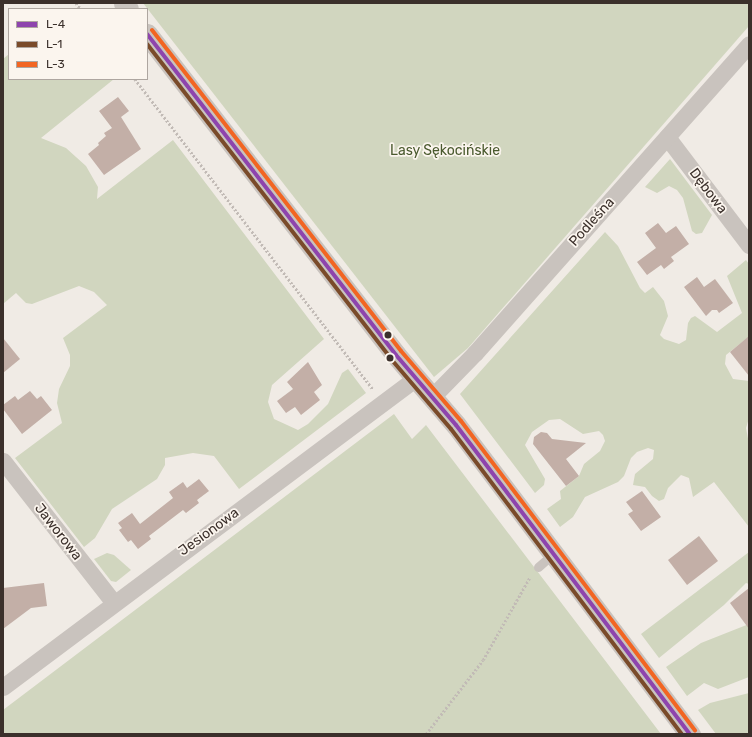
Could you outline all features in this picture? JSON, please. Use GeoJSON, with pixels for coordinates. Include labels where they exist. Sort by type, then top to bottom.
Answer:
{"type":"FeatureCollection","features":[{"type":"Feature","properties":{"kind":"street"},"geometry":{"type":"LineString","coordinates":[[148,35],[432,397],[545,560],[690,734]]}},
{"type":"Feature","properties":{"kind":"street","name":"Podleśna"},"geometry":{"type":"LineString","coordinates":[[432,397],[749,44]]}},
{"type":"Feature","properties":{"kind":"street","name":"Dębowa"},"geometry":{"type":"LineString","coordinates":[[667,137],[749,245]]}},
{"type":"Feature","properties":{"kind":"street","name":"Jesionowa"},"geometry":{"type":"LineString","coordinates":[[3,687],[416,378]]}},
{"type":"Feature","properties":{"kind":"street","name":"Jaworowa"},"geometry":{"type":"LineString","coordinates":[[3,461],[114,603]]}},
{"type":"Feature","properties":{"kind":"path"},"geometry":{"type":"LineString","coordinates":[[136,80],[383,402]]}},
{"type":"Feature","properties":{"kind":"path"},"geometry":{"type":"LineString","coordinates":[[426,734],[483,660],[545,560]]}},
{"type":"Feature","properties":{"kind":"green space","name":"Lasy Sękocińskie"},"geometry":{"type":"Polygon","coordinates":[[[143,3],[749,3],[749,26],[468,348],[434,377],[143,3]]]}},
{"type":"Feature","properties":{"kind":"green space"},"geometry":{"type":"Polygon","coordinates":[[[8,55],[8,80],[113,80],[41,138],[66,148],[86,166],[98,187],[97,199],[173,140],[324,339],[272,385],[268,402],[274,419],[298,430],[308,424],[328,404],[342,373],[348,369],[366,393],[239,489],[214,456],[193,453],[165,458],[165,465],[157,479],[112,509],[95,538],[84,547],[15,458],[62,423],[57,403],[59,389],[70,366],[70,355],[63,338],[107,305],[94,292],[79,286],[32,304],[26,303],[16,293],[3,304],[3,59],[8,55]]]}},
{"type":"Feature","properties":{"kind":"green space"},"geometry":{"type":"Polygon","coordinates":[[[670,159],[712,215],[702,233],[696,234],[692,231],[683,198],[677,190],[669,186],[657,193],[645,187],[670,159]]]}},
{"type":"Feature","properties":{"kind":"green space"},"geometry":{"type":"Polygon","coordinates":[[[605,232],[618,246],[640,288],[645,293],[653,287],[664,301],[668,316],[660,335],[664,339],[679,344],[686,340],[688,323],[691,318],[695,316],[717,332],[742,313],[727,276],[746,260],[749,264],[749,340],[747,338],[726,355],[725,364],[733,379],[749,381],[749,418],[746,428],[749,444],[749,527],[714,482],[693,497],[689,478],[681,475],[668,488],[664,499],[659,501],[652,496],[645,487],[633,485],[635,474],[653,459],[654,450],[648,448],[637,452],[631,458],[624,476],[618,482],[585,497],[573,517],[560,527],[547,509],[561,499],[560,491],[579,476],[584,464],[600,451],[605,441],[603,435],[599,431],[583,434],[560,419],[549,420],[532,432],[525,445],[545,479],[544,485],[535,493],[460,394],[605,232]]]}},
{"type":"Feature","properties":{"kind":"green space"},"geometry":{"type":"Polygon","coordinates":[[[394,414],[412,439],[426,425],[661,734],[3,734],[3,710],[394,414]]]}},
{"type":"Feature","properties":{"kind":"green space"},"geometry":{"type":"Polygon","coordinates":[[[749,552],[749,584],[746,583],[724,605],[659,658],[641,634],[749,552]]]}},
{"type":"Feature","properties":{"kind":"green space"},"geometry":{"type":"Polygon","coordinates":[[[107,553],[114,555],[131,570],[116,582],[111,581],[94,559],[107,553]]]}},
{"type":"Feature","properties":{"kind":"green space"},"geometry":{"type":"Polygon","coordinates":[[[749,624],[749,677],[718,689],[704,683],[687,696],[666,667],[701,643],[749,624]]]}},
{"type":"Feature","properties":{"kind":"green space"},"geometry":{"type":"Polygon","coordinates":[[[749,693],[749,734],[716,734],[698,710],[710,703],[749,693]]]}},
{"type":"Feature","properties":{"kind":"building"},"geometry":{"type":"Polygon","coordinates":[[[118,97],[129,111],[121,117],[141,149],[104,175],[88,154],[99,145],[98,143],[106,136],[104,133],[112,128],[99,111],[118,97]]]}},
{"type":"Feature","properties":{"kind":"building"},"geometry":{"type":"Polygon","coordinates":[[[658,223],[666,233],[676,226],[689,244],[671,257],[674,261],[664,269],[661,265],[647,275],[637,262],[656,248],[645,233],[658,223]]]}},
{"type":"Feature","properties":{"kind":"building"},"geometry":{"type":"Polygon","coordinates":[[[697,277],[704,287],[715,279],[733,303],[719,313],[717,310],[712,310],[706,316],[684,287],[697,277]]]}},
{"type":"Feature","properties":{"kind":"building"},"geometry":{"type":"Polygon","coordinates":[[[749,336],[749,376],[730,352],[749,336]]]}},
{"type":"Feature","properties":{"kind":"building"},"geometry":{"type":"Polygon","coordinates":[[[3,338],[20,359],[3,373],[3,338]]]}},
{"type":"Feature","properties":{"kind":"building"},"geometry":{"type":"Polygon","coordinates":[[[308,362],[322,385],[314,392],[320,400],[301,415],[295,407],[286,413],[277,401],[293,389],[287,382],[308,362]]]}},
{"type":"Feature","properties":{"kind":"building"},"geometry":{"type":"Polygon","coordinates":[[[30,391],[37,399],[41,396],[52,410],[22,434],[3,409],[3,405],[15,396],[18,400],[30,391]]]}},
{"type":"Feature","properties":{"kind":"building"},"geometry":{"type":"Polygon","coordinates":[[[541,432],[547,433],[552,439],[586,443],[566,459],[579,476],[566,486],[533,444],[534,437],[541,432]]]}},
{"type":"Feature","properties":{"kind":"building"},"geometry":{"type":"Polygon","coordinates":[[[199,479],[209,491],[197,500],[199,503],[186,513],[183,510],[149,536],[151,539],[138,549],[131,540],[128,542],[119,530],[122,528],[118,523],[132,513],[140,524],[173,498],[169,492],[183,482],[187,488],[199,479]]]}},
{"type":"Feature","properties":{"kind":"building"},"geometry":{"type":"Polygon","coordinates":[[[642,491],[661,517],[641,531],[628,514],[633,511],[626,502],[642,491]]]}},
{"type":"Feature","properties":{"kind":"building"},"geometry":{"type":"Polygon","coordinates":[[[699,536],[718,561],[687,585],[668,560],[699,536]]]}},
{"type":"Feature","properties":{"kind":"building"},"geometry":{"type":"Polygon","coordinates":[[[44,583],[47,606],[31,608],[3,629],[3,588],[44,583]]]}},
{"type":"Feature","properties":{"kind":"building"},"geometry":{"type":"Polygon","coordinates":[[[749,588],[749,629],[730,603],[749,588]]]}},
{"type":"Feature","properties":{"kind":"transit line","name":"L-3"},"geometry":{"type":"LineString","coordinates":[[152,30],[401,351],[461,421],[695,730]]}},
{"type":"Feature","properties":{"kind":"transit line","name":"L-4"},"geometry":{"type":"LineString","coordinates":[[148,35],[396,355],[456,425],[690,734]]}},
{"type":"Feature","properties":{"kind":"transit line","name":"L-1"},"geometry":{"type":"LineString","coordinates":[[148,45],[391,359],[451,429],[682,734]]}}]}
